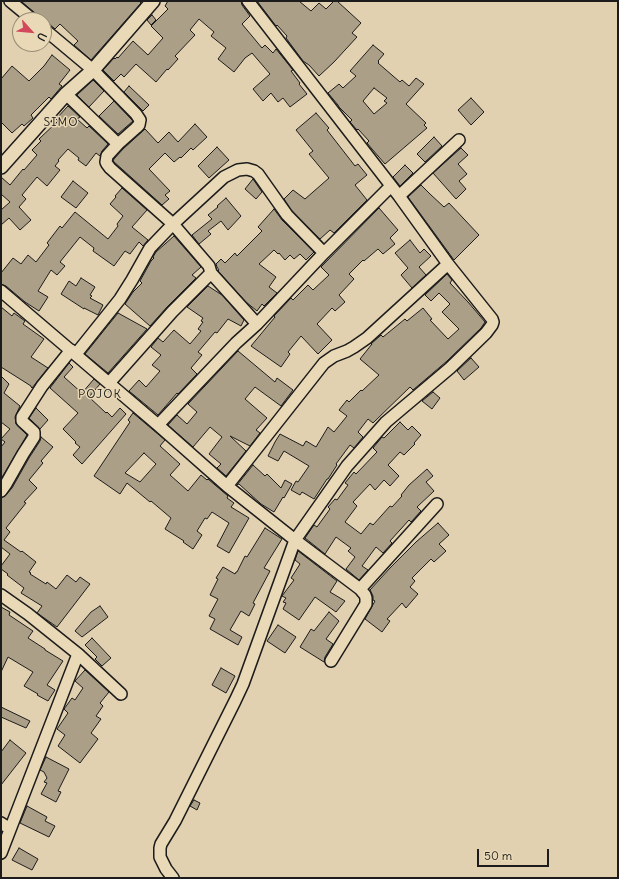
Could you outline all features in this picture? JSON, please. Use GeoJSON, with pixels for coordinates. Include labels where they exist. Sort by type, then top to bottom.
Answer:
{"type":"FeatureCollection","features":[{"type":"Feature","properties":{"kind":"street"},"geometry":{"type":"LineString","coordinates":[[10,1],[23,12]]}},
{"type":"Feature","properties":{"kind":"street"},"geometry":{"type":"LineString","coordinates":[[1,167],[66,94],[93,70],[153,1]]}},
{"type":"Feature","properties":{"kind":"street"},"geometry":{"type":"LineString","coordinates":[[173,878],[160,857],[161,844],[175,821],[243,684],[294,540],[347,466],[386,422],[450,368],[486,333],[493,322],[448,264],[399,196],[248,1]]}},
{"type":"Feature","properties":{"kind":"street"},"geometry":{"type":"LineString","coordinates":[[52,36],[93,70],[140,120],[139,125],[107,156],[107,164],[173,224],[209,266],[211,273],[257,324]]}},
{"type":"Feature","properties":{"kind":"street"},"geometry":{"type":"LineString","coordinates":[[66,94],[118,144]]}},
{"type":"Feature","properties":{"kind":"street"},"geometry":{"type":"LineString","coordinates":[[399,196],[459,140]]}},
{"type":"Feature","properties":{"kind":"street"},"geometry":{"type":"LineString","coordinates":[[1,490],[34,437],[34,432],[22,421],[22,417],[42,386],[120,298],[150,248],[173,224],[224,177],[238,170],[248,169],[258,174],[287,215],[324,253]]}},
{"type":"Feature","properties":{"kind":"street"},"geometry":{"type":"LineString","coordinates":[[158,425],[236,343],[257,324],[324,253],[391,186]]}},
{"type":"Feature","properties":{"kind":"street"},"geometry":{"type":"LineString","coordinates":[[227,486],[324,363],[334,356],[354,347],[366,338],[448,264]]}},
{"type":"Feature","properties":{"kind":"street"},"geometry":{"type":"LineString","coordinates":[[109,383],[172,312],[211,273]]}},
{"type":"Feature","properties":{"kind":"street"},"geometry":{"type":"LineString","coordinates":[[1,291],[227,486],[366,595],[366,604],[332,661]]}},
{"type":"Feature","properties":{"kind":"street"},"geometry":{"type":"LineString","coordinates":[[360,589],[437,504]]}},
{"type":"Feature","properties":{"kind":"street"},"geometry":{"type":"LineString","coordinates":[[1,595],[28,614],[78,654],[121,694]]}},
{"type":"Feature","properties":{"kind":"street"},"geometry":{"type":"LineString","coordinates":[[1,853],[6,826],[78,654]]}},
{"type":"Feature","properties":{"kind":"building"},"geometry":{"type":"Polygon","coordinates":[[[21,1],[139,1],[141,3],[91,60],[74,45],[78,41],[60,24],[55,29],[52,26],[52,12],[34,12],[21,1]]]}},
{"type":"Feature","properties":{"kind":"building"},"geometry":{"type":"Polygon","coordinates":[[[168,1],[241,1],[242,5],[250,16],[242,24],[262,48],[265,45],[273,53],[276,49],[293,70],[291,71],[307,94],[290,107],[283,98],[278,102],[271,93],[263,101],[253,89],[270,74],[252,53],[245,58],[234,72],[218,59],[226,48],[211,36],[214,32],[199,19],[190,30],[195,35],[175,56],[178,59],[156,82],[136,64],[124,77],[121,74],[114,81],[103,70],[114,58],[118,58],[133,41],[148,55],[163,38],[151,26],[168,9],[165,6],[168,1]]]}},
{"type":"Feature","properties":{"kind":"building"},"geometry":{"type":"Polygon","coordinates":[[[257,1],[299,1],[311,11],[319,3],[326,9],[334,1],[337,1],[361,23],[352,33],[357,37],[319,76],[303,61],[286,38],[287,36],[277,25],[276,26],[257,1]]]}},
{"type":"Feature","properties":{"kind":"building"},"geometry":{"type":"Polygon","coordinates":[[[152,15],[156,20],[151,25],[147,20],[152,15]]]}},
{"type":"Feature","properties":{"kind":"building"},"geometry":{"type":"Polygon","coordinates":[[[373,45],[384,54],[378,63],[400,82],[402,80],[409,86],[416,78],[424,84],[406,104],[426,123],[424,125],[427,128],[385,164],[367,143],[369,141],[350,122],[352,120],[328,93],[339,84],[343,88],[356,76],[350,71],[373,45]],[[374,88],[363,101],[374,114],[387,103],[384,101],[387,98],[374,88]]]}},
{"type":"Feature","properties":{"kind":"building"},"geometry":{"type":"Polygon","coordinates":[[[52,55],[70,70],[59,84],[62,86],[51,99],[49,97],[31,115],[33,118],[24,126],[22,124],[12,133],[1,122],[1,79],[12,66],[29,81],[44,66],[52,55]]]}},
{"type":"Feature","properties":{"kind":"building"},"geometry":{"type":"Polygon","coordinates":[[[93,80],[104,91],[89,107],[77,95],[93,80]]]}},
{"type":"Feature","properties":{"kind":"building"},"geometry":{"type":"Polygon","coordinates":[[[129,86],[149,105],[143,111],[124,92],[129,86]]]}},
{"type":"Feature","properties":{"kind":"building"},"geometry":{"type":"Polygon","coordinates":[[[471,98],[484,112],[471,125],[458,110],[471,98]]]}},
{"type":"Feature","properties":{"kind":"building"},"geometry":{"type":"Polygon","coordinates":[[[114,101],[133,121],[118,134],[99,116],[114,101]]]}},
{"type":"Feature","properties":{"kind":"building"},"geometry":{"type":"Polygon","coordinates":[[[68,106],[80,117],[77,119],[87,128],[89,126],[108,144],[100,156],[96,153],[86,166],[68,149],[58,160],[59,161],[55,166],[60,170],[47,186],[37,177],[22,195],[26,199],[19,207],[31,220],[20,230],[9,218],[1,225],[1,210],[10,202],[1,194],[1,177],[10,185],[37,155],[32,150],[41,141],[39,139],[58,121],[56,119],[68,106]]]}},
{"type":"Feature","properties":{"kind":"building"},"geometry":{"type":"Polygon","coordinates":[[[316,113],[329,128],[327,130],[355,166],[358,164],[367,175],[355,185],[367,200],[334,233],[330,230],[320,239],[292,211],[284,199],[293,190],[305,199],[329,178],[309,154],[313,151],[296,130],[316,113]]]}},
{"type":"Feature","properties":{"kind":"building"},"geometry":{"type":"Polygon","coordinates":[[[195,124],[207,137],[193,150],[191,148],[181,158],[180,157],[174,162],[165,153],[149,169],[170,191],[165,195],[169,199],[162,205],[113,161],[123,149],[145,129],[158,143],[169,132],[178,142],[195,124]]]}},
{"type":"Feature","properties":{"kind":"building"},"geometry":{"type":"Polygon","coordinates":[[[434,137],[442,146],[425,162],[417,154],[434,137]]]}},
{"type":"Feature","properties":{"kind":"building"},"geometry":{"type":"Polygon","coordinates":[[[217,147],[229,160],[209,178],[198,166],[217,147]]]}},
{"type":"Feature","properties":{"kind":"building"},"geometry":{"type":"Polygon","coordinates":[[[461,148],[468,155],[458,164],[467,174],[459,181],[466,189],[456,199],[433,173],[461,148]]]}},
{"type":"Feature","properties":{"kind":"building"},"geometry":{"type":"Polygon","coordinates":[[[405,165],[413,173],[400,186],[393,177],[405,165]]]}},
{"type":"Feature","properties":{"kind":"building"},"geometry":{"type":"Polygon","coordinates":[[[253,179],[262,192],[256,199],[245,189],[253,179]]]}},
{"type":"Feature","properties":{"kind":"building"},"geometry":{"type":"Polygon","coordinates":[[[73,181],[88,193],[76,208],[61,197],[73,181]]]}},
{"type":"Feature","properties":{"kind":"building"},"geometry":{"type":"Polygon","coordinates":[[[421,185],[444,207],[449,203],[479,235],[454,260],[408,197],[421,185]]]}},
{"type":"Feature","properties":{"kind":"building"},"geometry":{"type":"Polygon","coordinates":[[[122,188],[147,210],[132,227],[148,240],[143,246],[139,242],[130,254],[125,251],[114,266],[93,251],[94,248],[80,237],[60,262],[65,266],[57,275],[51,270],[38,291],[48,297],[39,311],[25,302],[6,286],[1,284],[1,273],[13,258],[21,264],[28,255],[36,262],[49,245],[47,243],[60,226],[62,228],[75,212],[108,239],[118,226],[117,224],[123,216],[110,204],[122,188]]]}},
{"type":"Feature","properties":{"kind":"building"},"geometry":{"type":"Polygon","coordinates":[[[226,198],[241,216],[228,230],[221,221],[208,231],[211,234],[199,244],[192,235],[212,219],[208,215],[226,198]]]}},
{"type":"Feature","properties":{"kind":"building"},"geometry":{"type":"Polygon","coordinates":[[[379,208],[398,230],[390,238],[395,244],[383,254],[378,249],[364,261],[363,260],[349,274],[354,279],[339,295],[345,302],[335,311],[332,308],[317,324],[332,340],[318,354],[301,336],[288,352],[290,354],[281,367],[251,346],[275,317],[274,316],[291,298],[293,300],[308,285],[313,290],[329,275],[321,267],[379,208]]]}},
{"type":"Feature","properties":{"kind":"building"},"geometry":{"type":"Polygon","coordinates":[[[274,209],[282,220],[314,252],[306,260],[300,254],[294,259],[290,255],[285,260],[274,250],[259,264],[276,277],[269,287],[277,293],[264,306],[262,304],[257,311],[246,302],[218,271],[219,270],[216,264],[221,259],[225,263],[235,253],[237,256],[262,231],[258,227],[274,209]]]}},
{"type":"Feature","properties":{"kind":"building"},"geometry":{"type":"Polygon","coordinates":[[[174,236],[201,267],[192,275],[196,278],[150,326],[125,304],[133,292],[142,283],[140,281],[156,252],[174,236]]]}},
{"type":"Feature","properties":{"kind":"building"},"geometry":{"type":"Polygon","coordinates":[[[410,240],[420,253],[424,249],[431,256],[419,267],[426,275],[412,288],[401,275],[408,268],[395,253],[410,240]]]}},
{"type":"Feature","properties":{"kind":"building"},"geometry":{"type":"Polygon","coordinates":[[[447,274],[452,280],[450,283],[485,322],[481,328],[447,361],[413,390],[410,387],[373,423],[368,419],[358,432],[363,437],[354,448],[350,445],[314,499],[302,492],[300,495],[291,490],[296,481],[298,482],[309,466],[284,451],[278,461],[268,456],[275,442],[280,434],[303,446],[306,441],[316,447],[328,427],[334,432],[347,416],[339,410],[347,400],[349,402],[379,375],[360,359],[371,344],[381,335],[383,337],[405,319],[407,321],[423,308],[432,319],[430,320],[448,339],[459,329],[442,312],[450,304],[439,293],[431,301],[425,295],[447,274]]]}},
{"type":"Feature","properties":{"kind":"building"},"geometry":{"type":"Polygon","coordinates":[[[81,278],[95,287],[90,295],[92,296],[90,298],[103,305],[98,315],[84,309],[61,294],[69,281],[76,286],[81,278]]]}},
{"type":"Feature","properties":{"kind":"building"},"geometry":{"type":"Polygon","coordinates":[[[208,286],[222,295],[244,320],[241,326],[228,319],[217,333],[215,332],[198,352],[202,355],[191,368],[197,374],[178,394],[177,393],[158,415],[129,391],[139,380],[146,387],[160,371],[152,365],[161,355],[151,347],[158,338],[163,342],[174,330],[190,344],[201,331],[198,329],[203,322],[201,321],[203,318],[187,307],[208,286]]]}},
{"type":"Feature","properties":{"kind":"building"},"geometry":{"type":"Polygon","coordinates":[[[1,307],[12,316],[14,313],[25,321],[23,324],[44,339],[31,357],[48,368],[32,388],[1,367],[1,307]]]}},
{"type":"Feature","properties":{"kind":"building"},"geometry":{"type":"Polygon","coordinates":[[[118,313],[147,329],[108,373],[85,354],[118,313]]]}},
{"type":"Feature","properties":{"kind":"building"},"geometry":{"type":"Polygon","coordinates":[[[238,351],[275,382],[277,378],[293,390],[281,406],[255,387],[245,399],[267,418],[256,430],[260,433],[250,446],[230,436],[246,451],[226,476],[217,468],[221,464],[209,454],[222,437],[210,427],[193,447],[168,425],[177,415],[187,424],[197,412],[188,404],[238,351]]]}},
{"type":"Feature","properties":{"kind":"building"},"geometry":{"type":"Polygon","coordinates":[[[471,358],[479,367],[464,380],[457,371],[471,358]]]}},
{"type":"Feature","properties":{"kind":"building"},"geometry":{"type":"Polygon","coordinates":[[[69,363],[73,367],[64,377],[82,393],[94,379],[100,384],[89,397],[112,417],[120,408],[126,414],[82,464],[73,455],[80,447],[63,429],[78,413],[50,388],[69,363]]]}},
{"type":"Feature","properties":{"kind":"building"},"geometry":{"type":"Polygon","coordinates":[[[1,376],[9,384],[4,393],[20,406],[15,417],[16,424],[27,435],[1,479],[1,447],[5,442],[1,439],[10,429],[1,422],[1,376]]]}},
{"type":"Feature","properties":{"kind":"building"},"geometry":{"type":"Polygon","coordinates":[[[433,392],[440,398],[432,409],[422,401],[433,392]]]}},
{"type":"Feature","properties":{"kind":"building"},"geometry":{"type":"Polygon","coordinates":[[[36,408],[48,420],[40,429],[29,418],[36,408]]]}},
{"type":"Feature","properties":{"kind":"building"},"geometry":{"type":"Polygon","coordinates":[[[133,413],[165,440],[160,446],[180,464],[170,475],[188,491],[201,475],[228,496],[227,498],[234,503],[231,507],[249,518],[229,553],[217,546],[229,523],[212,512],[207,519],[205,518],[197,531],[202,535],[193,549],[183,542],[184,541],[165,529],[171,518],[127,483],[120,494],[94,476],[130,422],[128,420],[133,413]],[[144,453],[125,473],[140,482],[156,464],[144,453]]]}},
{"type":"Feature","properties":{"kind":"building"},"geometry":{"type":"Polygon","coordinates":[[[400,422],[408,430],[412,426],[421,435],[414,443],[415,444],[404,455],[400,452],[388,465],[399,476],[390,486],[384,480],[375,490],[370,484],[353,502],[357,506],[345,522],[361,534],[370,523],[373,525],[390,506],[392,507],[409,485],[427,469],[433,476],[426,482],[434,491],[417,507],[421,511],[411,522],[409,520],[390,541],[392,543],[383,553],[376,547],[362,566],[368,570],[359,580],[346,569],[355,557],[348,551],[351,548],[336,537],[325,554],[305,538],[314,525],[317,527],[330,509],[328,507],[335,499],[337,500],[348,485],[345,483],[354,472],[356,474],[377,452],[373,448],[382,437],[384,438],[400,422]]]}},
{"type":"Feature","properties":{"kind":"building"},"geometry":{"type":"Polygon","coordinates":[[[41,437],[53,447],[41,461],[43,463],[29,480],[37,488],[24,502],[26,503],[6,528],[10,532],[4,540],[36,562],[29,572],[46,584],[47,582],[56,589],[67,575],[76,582],[80,577],[90,584],[57,627],[37,613],[42,606],[21,593],[24,588],[1,569],[1,566],[10,554],[1,547],[1,498],[12,488],[41,437]]]}},
{"type":"Feature","properties":{"kind":"building"},"geometry":{"type":"Polygon","coordinates":[[[253,465],[265,476],[267,474],[281,488],[285,480],[292,484],[274,512],[261,504],[239,484],[237,485],[253,465]]]}},
{"type":"Feature","properties":{"kind":"building"},"geometry":{"type":"Polygon","coordinates":[[[438,523],[449,535],[439,544],[446,551],[434,562],[431,559],[412,578],[415,581],[410,587],[418,594],[406,608],[402,603],[387,619],[390,621],[382,632],[365,619],[375,601],[373,600],[370,590],[416,542],[438,523]]]}},
{"type":"Feature","properties":{"kind":"building"},"geometry":{"type":"Polygon","coordinates":[[[265,528],[282,539],[264,568],[270,571],[253,603],[255,604],[249,616],[241,611],[230,630],[242,637],[238,645],[210,629],[215,619],[209,616],[218,599],[210,595],[218,579],[216,578],[223,567],[235,574],[245,556],[247,557],[265,528]]]}},
{"type":"Feature","properties":{"kind":"building"},"geometry":{"type":"Polygon","coordinates":[[[298,551],[337,581],[330,592],[345,601],[336,612],[315,597],[299,620],[283,609],[286,603],[283,602],[286,598],[282,596],[294,580],[291,578],[300,564],[295,560],[298,551]]]}},
{"type":"Feature","properties":{"kind":"building"},"geometry":{"type":"Polygon","coordinates":[[[100,606],[108,617],[82,637],[75,631],[91,612],[100,606]]]}},
{"type":"Feature","properties":{"kind":"building"},"geometry":{"type":"Polygon","coordinates":[[[1,607],[10,612],[9,615],[33,631],[28,638],[63,661],[47,685],[55,690],[48,701],[24,686],[33,672],[8,657],[1,672],[1,607]]]}},
{"type":"Feature","properties":{"kind":"building"},"geometry":{"type":"Polygon","coordinates":[[[329,612],[339,621],[326,639],[333,644],[325,657],[324,662],[300,647],[311,629],[314,631],[329,612]]]}},
{"type":"Feature","properties":{"kind":"building"},"geometry":{"type":"Polygon","coordinates":[[[278,625],[296,637],[285,653],[267,641],[278,625]]]}},
{"type":"Feature","properties":{"kind":"building"},"geometry":{"type":"Polygon","coordinates":[[[92,638],[111,658],[102,666],[95,659],[97,657],[85,645],[92,638]]]}},
{"type":"Feature","properties":{"kind":"building"},"geometry":{"type":"Polygon","coordinates":[[[221,668],[235,676],[226,693],[212,685],[221,668]]]}},
{"type":"Feature","properties":{"kind":"building"},"geometry":{"type":"Polygon","coordinates":[[[85,670],[109,692],[100,703],[103,706],[96,716],[101,719],[91,733],[98,739],[80,763],[58,746],[65,735],[57,729],[68,713],[64,709],[72,698],[75,700],[83,688],[75,681],[85,670]]]}},
{"type":"Feature","properties":{"kind":"building"},"geometry":{"type":"Polygon","coordinates":[[[1,707],[30,721],[26,728],[1,717],[1,707]]]}},
{"type":"Feature","properties":{"kind":"building"},"geometry":{"type":"Polygon","coordinates":[[[10,740],[26,753],[1,785],[1,752],[10,740]]]}},
{"type":"Feature","properties":{"kind":"building"},"geometry":{"type":"Polygon","coordinates":[[[46,757],[69,769],[58,791],[61,792],[56,802],[41,794],[47,783],[44,782],[47,778],[44,772],[40,770],[46,757]]]}},
{"type":"Feature","properties":{"kind":"building"},"geometry":{"type":"Polygon","coordinates":[[[194,800],[200,803],[197,810],[190,806],[194,800]]]}},
{"type":"Feature","properties":{"kind":"building"},"geometry":{"type":"Polygon","coordinates":[[[27,806],[47,817],[45,821],[55,826],[49,837],[20,823],[27,806]]]}},
{"type":"Feature","properties":{"kind":"building"},"geometry":{"type":"Polygon","coordinates":[[[19,848],[38,859],[32,870],[12,860],[19,848]]]}},
{"type":"Feature","properties":{"kind":"district","name":"SIMO"},"geometry":{"type":"Point","coordinates":[61,123]}},
{"type":"Feature","properties":{"kind":"district","name":"POJOK"},"geometry":{"type":"Point","coordinates":[100,395]}}]}
